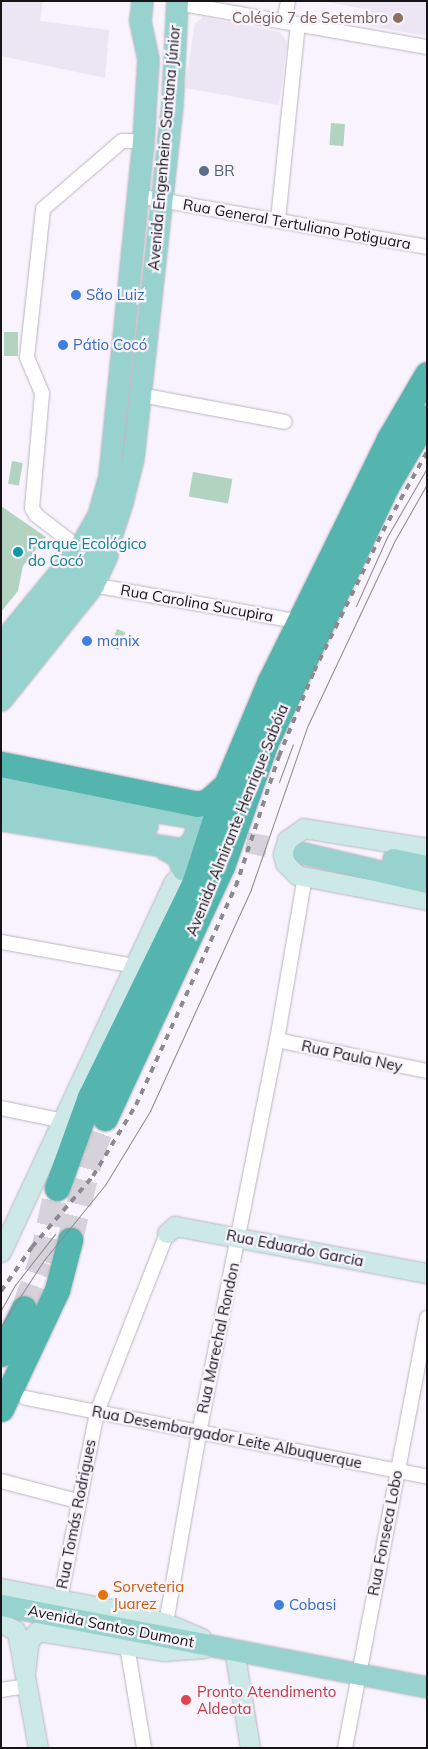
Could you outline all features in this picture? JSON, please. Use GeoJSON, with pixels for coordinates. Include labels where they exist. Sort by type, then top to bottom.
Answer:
{"type":"FeatureCollection","features":[{"type":"Feature","properties":{"kind":"highway","name":"Avenida Almirante Henrique Sabóia"},"geometry":{"type":"LineString","coordinates":[[57,1188],[90,1096],[194,884],[207,849],[226,785],[270,681],[301,622],[389,439],[427,374]]}},
{"type":"Feature","properties":{"kind":"highway","name":"Avenida Almirante Henrique Sabóia"},"geometry":{"type":"LineString","coordinates":[[105,1118],[222,866],[266,742],[386,487],[427,417]]}},
{"type":"Feature","properties":{"kind":"highway"},"geometry":{"type":"LineString","coordinates":[[2,788],[189,817],[226,785]]}},
{"type":"Feature","properties":{"kind":"highway"},"geometry":{"type":"LineString","coordinates":[[1,1409],[57,1290],[70,1240]]}},
{"type":"Feature","properties":{"kind":"highway"},"geometry":{"type":"LineString","coordinates":[[1,1354],[24,1308]]}},
{"type":"Feature","properties":{"kind":"main road","name":"Avenida Engenheiro Santana Júnior"},"geometry":{"type":"LineString","coordinates":[[1,643],[79,548],[98,516],[109,476],[143,141],[148,59],[140,20],[142,1]]}},
{"type":"Feature","properties":{"kind":"main road"},"geometry":{"type":"LineString","coordinates":[[148,59],[155,1]]}},
{"type":"Feature","properties":{"kind":"main road","name":"Avenida Engenheiro Santana Júnior"},"geometry":{"type":"LineString","coordinates":[[1,672],[111,536],[134,458],[160,200],[172,102],[178,2]]}},
{"type":"Feature","properties":{"kind":"main road"},"geometry":{"type":"LineString","coordinates":[[1,700],[93,585],[106,558],[111,536]]}},
{"type":"Feature","properties":{"kind":"main road"},"geometry":{"type":"LineString","coordinates":[[1,820],[164,849],[182,849],[192,841],[200,816],[189,817],[2,788]]}},
{"type":"Feature","properties":{"kind":"main road"},"geometry":{"type":"LineString","coordinates":[[2,788],[58,829]]}},
{"type":"Feature","properties":{"kind":"main road"},"geometry":{"type":"LineString","coordinates":[[427,866],[304,846],[427,882]]}},
{"type":"Feature","properties":{"kind":"main road"},"geometry":{"type":"LineString","coordinates":[[164,849],[177,856],[182,869]]}},
{"type":"Feature","properties":{"kind":"main road","name":"Avenida Santos Dumont"},"geometry":{"type":"LineString","coordinates":[[1,1605],[360,1672],[427,1687]]}},
{"type":"Feature","properties":{"kind":"street"},"geometry":{"type":"LineString","coordinates":[[278,220],[291,23],[288,1]]}},
{"type":"Feature","properties":{"kind":"street"},"geometry":{"type":"LineString","coordinates":[[178,2],[427,47]]}},
{"type":"Feature","properties":{"kind":"street"},"geometry":{"type":"LineString","coordinates":[[79,548],[36,515],[32,508],[42,393],[41,384],[27,357],[43,209],[122,141],[143,141]]}},
{"type":"Feature","properties":{"kind":"street","name":"Rua General Tertuliano Potiguara"},"geometry":{"type":"LineString","coordinates":[[138,196],[427,247]]}},
{"type":"Feature","properties":{"kind":"street"},"geometry":{"type":"LineString","coordinates":[[140,395],[285,422]]}},
{"type":"Feature","properties":{"kind":"street","name":"Rua Carolina Sucupira"},"geometry":{"type":"LineString","coordinates":[[93,585],[301,622]]}},
{"type":"Feature","properties":{"kind":"street"},"geometry":{"type":"LineString","coordinates":[[427,848],[304,828],[287,840],[283,854],[290,871],[305,877],[427,900]]}},
{"type":"Feature","properties":{"kind":"street","name":"Avenida Almirante Henrique Sabóia"},"geometry":{"type":"LineString","coordinates":[[1,1252],[64,1121],[134,966],[182,869],[207,849]]}},
{"type":"Feature","properties":{"kind":"street","name":"Rua Marechal Rondon"},"geometry":{"type":"LineString","coordinates":[[166,1623],[199,1433],[277,1040],[305,877]]}},
{"type":"Feature","properties":{"kind":"street"},"geometry":{"type":"LineString","coordinates":[[1,942],[134,966]]}},
{"type":"Feature","properties":{"kind":"street","name":"Rua Paula Ney"},"geometry":{"type":"LineString","coordinates":[[277,1040],[427,1071]]}},
{"type":"Feature","properties":{"kind":"street"},"geometry":{"type":"LineString","coordinates":[[1,1108],[64,1121]]}},
{"type":"Feature","properties":{"kind":"street","name":"Rua Eduardo Garcia"},"geometry":{"type":"LineString","coordinates":[[167,1233],[175,1226],[427,1273]]}},
{"type":"Feature","properties":{"kind":"street","name":"Rua Tomás Rodrigues"},"geometry":{"type":"LineString","coordinates":[[60,1599],[77,1501],[97,1412],[167,1233]]}},
{"type":"Feature","properties":{"kind":"street","name":"Rua Fonseca Lobo"},"geometry":{"type":"LineString","coordinates":[[345,1748],[427,1318]]}},
{"type":"Feature","properties":{"kind":"street","name":"Rua Desembargador Leite Albuquerque"},"geometry":{"type":"LineString","coordinates":[[26,1398],[427,1477]]}},
{"type":"Feature","properties":{"kind":"street"},"geometry":{"type":"LineString","coordinates":[[1,1481],[77,1501]]}},
{"type":"Feature","properties":{"kind":"street","name":"Avenida Santos Dumont"},"geometry":{"type":"LineString","coordinates":[[1,1588],[166,1623],[227,1648]]}},
{"type":"Feature","properties":{"kind":"street","name":"Avenida Santos Dumont"},"geometry":{"type":"LineString","coordinates":[[1,1623],[15,1630],[26,1680]]}},
{"type":"Feature","properties":{"kind":"street","name":"Avenida Santos Dumont"},"geometry":{"type":"LineString","coordinates":[[26,1680],[29,1640],[38,1631],[164,1651],[227,1648]]}},
{"type":"Feature","properties":{"kind":"street"},"geometry":{"type":"LineString","coordinates":[[128,1646],[144,1748]]}},
{"type":"Feature","properties":{"kind":"street"},"geometry":{"type":"LineString","coordinates":[[227,1648],[250,1748]]}},
{"type":"Feature","properties":{"kind":"street"},"geometry":{"type":"LineString","coordinates":[[1,1690],[26,1680],[38,1748]]}},
{"type":"Feature","properties":{"kind":"shaded area"},"geometry":{"type":"Polygon","coordinates":[[[1,1],[43,1],[40,21],[109,30],[105,78],[1,56],[1,1]]]}},
{"type":"Feature","properties":{"kind":"shaded area","name":"Colégio 7 de Setembro"},"geometry":{"type":"Polygon","coordinates":[[[320,1],[427,1],[427,36],[369,26],[371,10],[320,1]]]}},
{"type":"Feature","properties":{"kind":"shaded area"},"geometry":{"type":"Polygon","coordinates":[[[203,17],[280,32],[287,43],[279,105],[185,88],[195,24],[203,17]]]}},
{"type":"Feature","properties":{"kind":"green space"},"geometry":{"type":"Polygon","coordinates":[[[331,123],[345,124],[343,146],[329,145],[331,123]]]}},
{"type":"Feature","properties":{"kind":"green space"},"geometry":{"type":"Polygon","coordinates":[[[4,332],[18,332],[18,356],[4,356],[4,332]]]}},
{"type":"Feature","properties":{"kind":"green space"},"geometry":{"type":"Polygon","coordinates":[[[12,461],[23,463],[19,486],[8,484],[12,461]]]}},
{"type":"Feature","properties":{"kind":"green space"},"geometry":{"type":"Polygon","coordinates":[[[193,472],[232,479],[228,504],[189,497],[193,472]]]}},
{"type":"Feature","properties":{"kind":"green space","name":"Parque Ecológico do Cocó"},"geometry":{"type":"Polygon","coordinates":[[[1,506],[46,537],[23,566],[18,591],[1,612],[1,506]]]}},
{"type":"Feature","properties":{"kind":"green space"},"geometry":{"type":"Polygon","coordinates":[[[117,629],[125,632],[119,650],[110,647],[117,629]]]}},
{"type":"Feature","properties":{"kind":"tunnel"},"geometry":{"type":"LineString","coordinates":[[215,836],[303,853]]}},
{"type":"Feature","properties":{"kind":"tunnel"},"geometry":{"type":"LineString","coordinates":[[70,1240],[91,1156],[105,1118]]}},
{"type":"Feature","properties":{"kind":"tunnel"},"geometry":{"type":"LineString","coordinates":[[24,1308],[41,1261],[57,1188]]}},
{"type":"Feature","properties":{"kind":"tram line"},"geometry":{"type":"LineString","coordinates":[[356,606],[387,537],[427,468]]}},
{"type":"Feature","properties":{"kind":"tram line"},"geometry":{"type":"LineString","coordinates":[[1,1326],[44,1260],[105,1185],[150,1111],[251,889],[307,727],[394,542],[427,484]]}},
{"type":"Feature","properties":{"kind":"tram line"},"geometry":{"type":"LineString","coordinates":[[279,782],[293,744]]}},
{"type":"Feature","properties":{"kind":"tram line"},"geometry":{"type":"LineString","coordinates":[[1,1310],[15,1285],[55,1234]]}},
{"type":"Feature","properties":{"kind":"railway"},"geometry":{"type":"LineString","coordinates":[[1,1291],[32,1247],[93,1176],[136,1105],[236,886],[279,756],[314,671],[383,531],[427,452]]}},
{"type":"Feature","properties":{"kind":"place","name":"Colégio 7 de Setembro"},"geometry":{"type":"Point","coordinates":[398,18]}},
{"type":"Feature","properties":{"kind":"place","name":"BR"},"geometry":{"type":"Point","coordinates":[204,171]}},
{"type":"Feature","properties":{"kind":"place","name":"São Luiz"},"geometry":{"type":"Point","coordinates":[76,295]}},
{"type":"Feature","properties":{"kind":"place","name":"Pátio Cocó"},"geometry":{"type":"Point","coordinates":[63,345]}},
{"type":"Feature","properties":{"kind":"place","name":"Parque Ecológico do Cocó"},"geometry":{"type":"Point","coordinates":[18,552]}},
{"type":"Feature","properties":{"kind":"place","name":"manix"},"geometry":{"type":"Point","coordinates":[87,641]}},
{"type":"Feature","properties":{"kind":"place","name":"Sorveteria Juarez"},"geometry":{"type":"Point","coordinates":[103,1595]}},
{"type":"Feature","properties":{"kind":"place","name":"Cobasi"},"geometry":{"type":"Point","coordinates":[279,1605]}},
{"type":"Feature","properties":{"kind":"place","name":"Pronto Atendimento Aldeota"},"geometry":{"type":"Point","coordinates":[186,1700]}}]}
